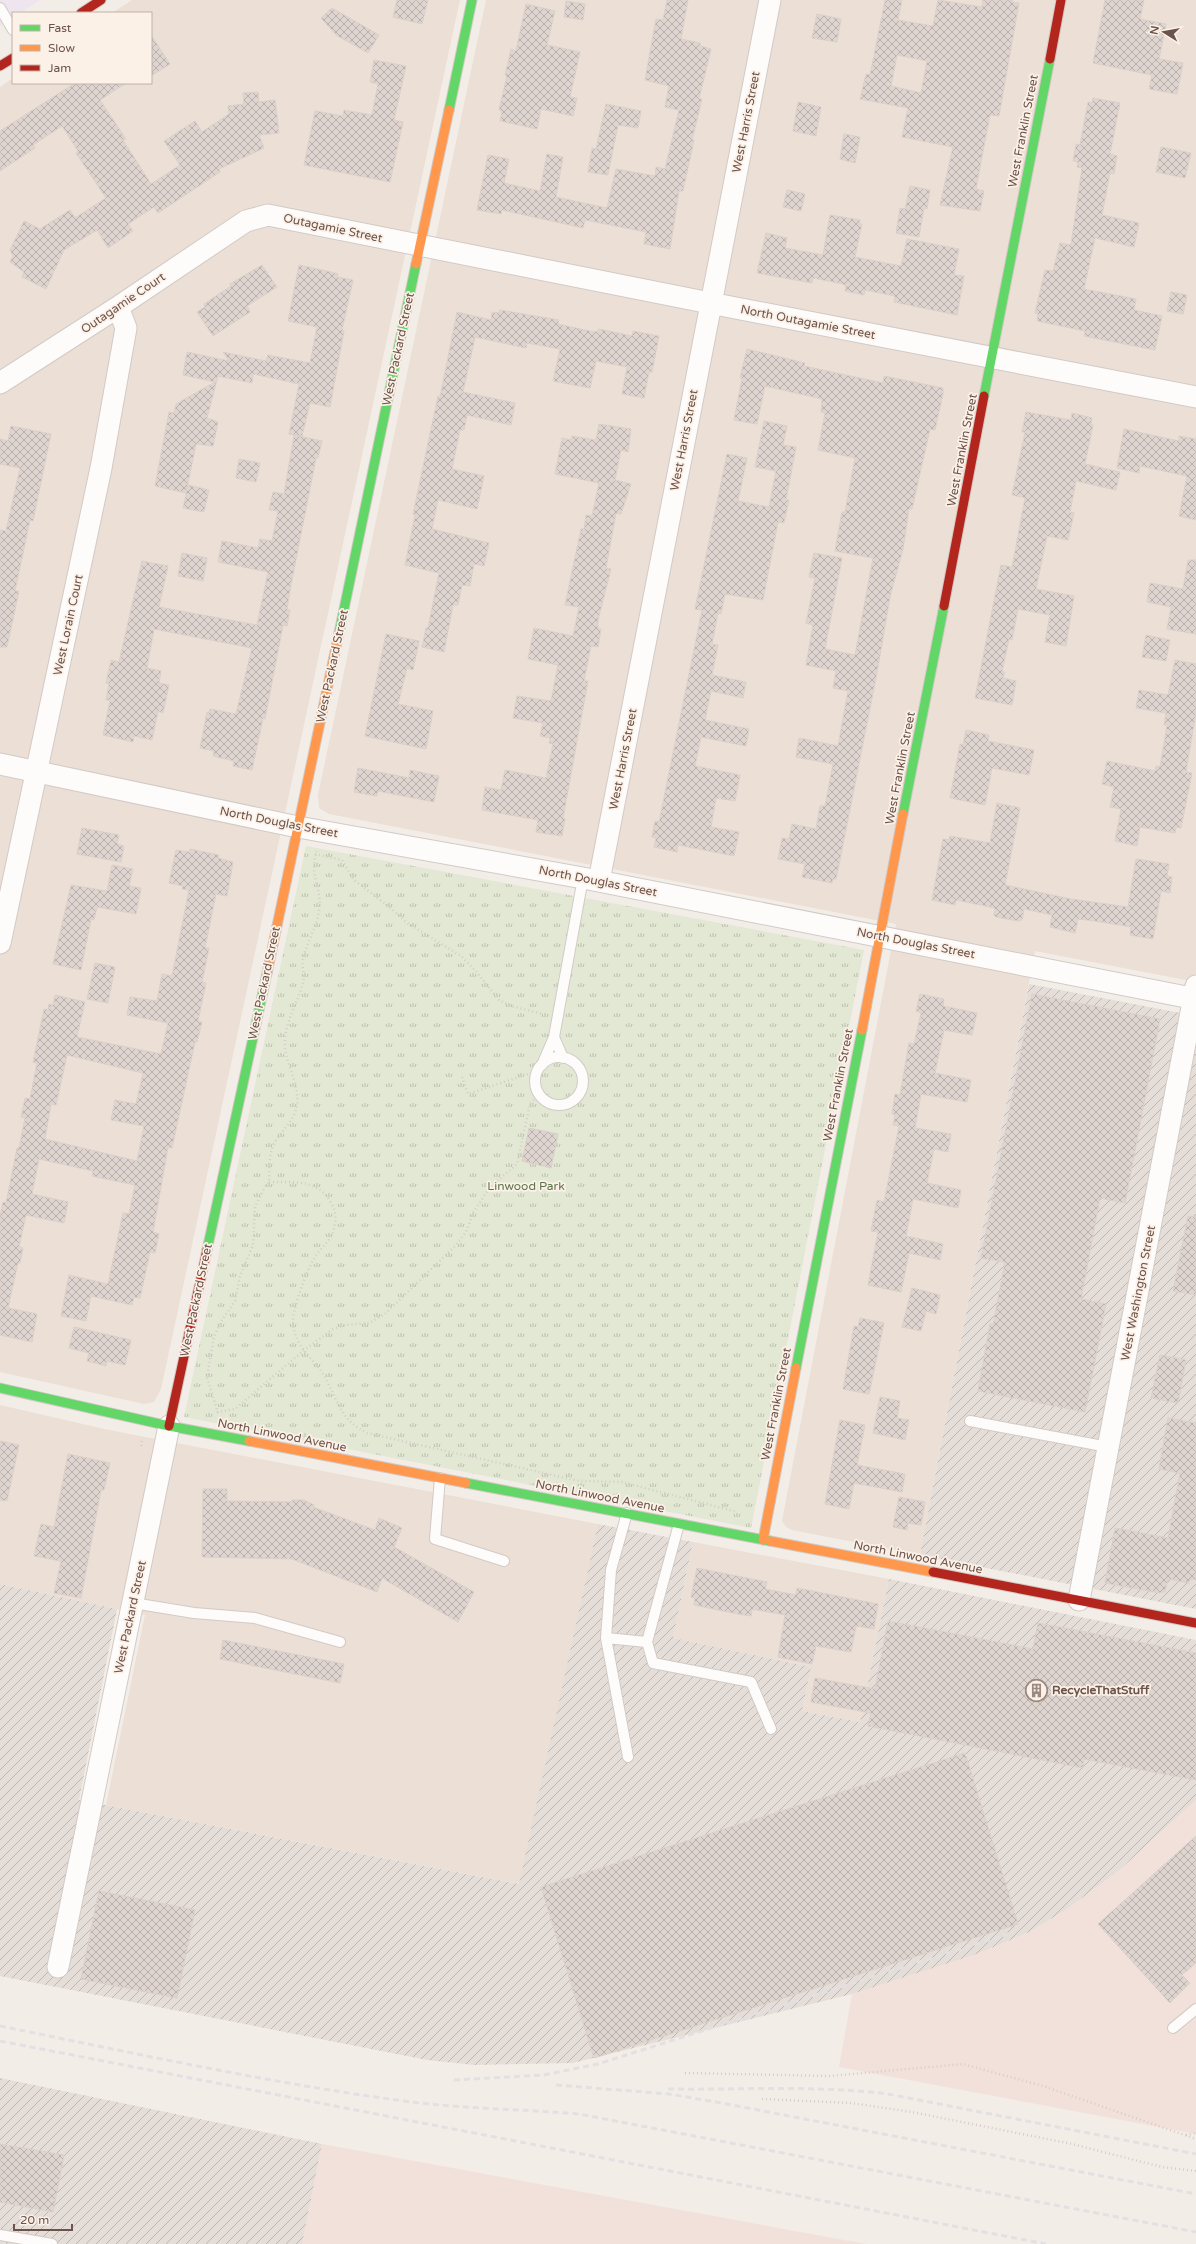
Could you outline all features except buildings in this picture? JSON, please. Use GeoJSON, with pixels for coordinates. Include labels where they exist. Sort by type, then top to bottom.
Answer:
{"type":"FeatureCollection","features":[{"type":"Feature","properties":{"kind":"street"},"geometry":{"type":"LineString","coordinates":[[83,12],[101,0]]}},
{"type":"Feature","properties":{"kind":"street","name":"West Packard Street"},"geometry":{"type":"LineString","coordinates":[[58,1967],[169,1426],[298,827],[472,0]]}},
{"type":"Feature","properties":{"kind":"street","name":"West Harris Street"},"geometry":{"type":"LineString","coordinates":[[591,880],[710,304],[770,0]]}},
{"type":"Feature","properties":{"kind":"street","name":"West Franklin Street"},"geometry":{"type":"LineString","coordinates":[[763,1540],[1061,0]]}},
{"type":"Feature","properties":{"kind":"street"},"geometry":{"type":"LineString","coordinates":[[0,66],[12,59]]}},
{"type":"Feature","properties":{"kind":"street","name":"Outagamie Street"},"geometry":{"type":"LineString","coordinates":[[246,221],[268,215],[420,246]]}},
{"type":"Feature","properties":{"kind":"street","name":"Outagamie Court"},"geometry":{"type":"LineString","coordinates":[[0,383],[118,307],[246,221]]}},
{"type":"Feature","properties":{"kind":"street","name":"North Outagamie Street"},"geometry":{"type":"LineString","coordinates":[[420,246],[710,304],[1196,397]]}},
{"type":"Feature","properties":{"kind":"street","name":"West Lorain Court"},"geometry":{"type":"LineString","coordinates":[[0,943],[101,468],[126,328],[118,307]]}},
{"type":"Feature","properties":{"kind":"street","name":"North Douglas Street"},"geometry":{"type":"LineString","coordinates":[[0,764],[298,827],[591,880],[880,936],[1195,994]]}},
{"type":"Feature","properties":{"kind":"street","name":"West Washington Street"},"geometry":{"type":"LineString","coordinates":[[1079,1600],[1195,994]]}},
{"type":"Feature","properties":{"kind":"street","name":"North Linwood Avenue"},"geometry":{"type":"LineString","coordinates":[[0,1388],[169,1426],[1196,1623]]}},
{"type":"Feature","properties":{"kind":"lane"},"geometry":{"type":"LineString","coordinates":[[0,8],[12,28]]}},
{"type":"Feature","properties":{"kind":"lane"},"geometry":{"type":"LineString","coordinates":[[540,1068],[555,1058],[563,1058],[577,1065],[583,1080],[578,1095],[566,1104],[551,1104],[539,1094],[536,1087],[540,1068],[554,1037],[557,1017],[591,880]]}},
{"type":"Feature","properties":{"kind":"lane"},"geometry":{"type":"LineString","coordinates":[[554,1037],[563,1058]]}},
{"type":"Feature","properties":{"kind":"lane"},"geometry":{"type":"LineString","coordinates":[[970,1421],[1108,1446]]}},
{"type":"Feature","properties":{"kind":"lane"},"geometry":{"type":"LineString","coordinates":[[440,1478],[436,1539],[504,1560]]}},
{"type":"Feature","properties":{"kind":"lane"},"geometry":{"type":"LineString","coordinates":[[627,1513],[611,1570],[606,1638],[628,1757]]}},
{"type":"Feature","properties":{"kind":"lane"},"geometry":{"type":"LineString","coordinates":[[679,1524],[647,1642],[653,1663],[751,1682],[771,1729]]}},
{"type":"Feature","properties":{"kind":"lane"},"geometry":{"type":"LineString","coordinates":[[133,1603],[194,1613],[254,1618],[340,1642]]}},
{"type":"Feature","properties":{"kind":"lane"},"geometry":{"type":"LineString","coordinates":[[606,1638],[647,1642]]}},
{"type":"Feature","properties":{"kind":"lane"},"geometry":{"type":"LineString","coordinates":[[1173,2028],[1196,2009]]}},
{"type":"Feature","properties":{"kind":"lane"},"geometry":{"type":"LineString","coordinates":[[0,2235],[52,2244]]}},
{"type":"Feature","properties":{"kind":"path"},"geometry":{"type":"LineString","coordinates":[[218,1413],[207,1376],[214,1336],[220,1323],[235,1301],[240,1276],[253,1245],[255,1207],[264,1189],[270,1182],[270,1157],[273,1146],[292,1120],[297,1105],[297,1089],[286,1054],[284,1041],[288,1021],[304,982],[302,962],[307,942],[319,911],[320,899],[313,871],[318,847]]}},
{"type":"Feature","properties":{"kind":"path"},"geometry":{"type":"LineString","coordinates":[[312,853],[342,860],[354,880],[392,909],[407,923],[461,956],[475,970],[499,1000],[511,1006],[557,1017]]}},
{"type":"Feature","properties":{"kind":"path"},"geometry":{"type":"LineString","coordinates":[[462,1077],[468,1094],[540,1068]]}},
{"type":"Feature","properties":{"kind":"path"},"geometry":{"type":"LineString","coordinates":[[212,1412],[218,1413],[235,1409],[303,1351],[333,1329],[345,1325],[369,1323],[386,1314],[456,1246],[466,1232],[473,1213],[490,1187],[517,1164],[530,1104],[539,1094]]}},
{"type":"Feature","properties":{"kind":"path"},"geometry":{"type":"LineString","coordinates":[[270,1182],[293,1182],[320,1188],[330,1199],[335,1212],[333,1232],[314,1259],[296,1305],[293,1320],[294,1332],[303,1351],[325,1378],[347,1420],[355,1427],[367,1432],[580,1481],[622,1482],[742,1513]]}},
{"type":"Feature","properties":{"kind":"path"},"geometry":{"type":"LineString","coordinates":[[686,2073],[830,2076],[963,2064],[1043,2086],[1196,2139]]}},
{"type":"Feature","properties":{"kind":"path"},"geometry":{"type":"LineString","coordinates":[[762,2099],[851,2103],[912,2112],[1072,2144],[1162,2167],[1196,2171]]}},
{"type":"Feature","properties":{"kind":"path"},"geometry":{"type":"LineString","coordinates":[[1186,2135],[1196,2133]]}},
{"type":"Feature","properties":{"kind":"shaded area"},"geometry":{"type":"Polygon","coordinates":[[[0,0],[40,0],[22,12],[12,12],[12,19],[0,26],[0,0]]]}},
{"type":"Feature","properties":{"kind":"shaded area"},"geometry":{"type":"Polygon","coordinates":[[[132,0],[460,0],[161,1389],[154,1402],[144,1404],[0,1372],[0,87],[12,79],[12,84],[152,84],[152,12],[114,12],[132,0]]]}},
{"type":"Feature","properties":{"kind":"shaded area"},"geometry":{"type":"Polygon","coordinates":[[[486,0],[1196,0],[1196,982],[1035,951],[920,1555],[792,1530],[786,1527],[782,1521],[896,924],[329,814],[319,808],[318,795],[486,0]]]}},
{"type":"Feature","properties":{"kind":"shaded area"},"geometry":{"type":"Polygon","coordinates":[[[1029,984],[1196,1016],[1196,1609],[920,1555],[1029,984]]]}},
{"type":"Feature","properties":{"kind":"shaded area"},"geometry":{"type":"Polygon","coordinates":[[[0,1405],[109,1430],[598,1524],[520,1884],[106,1805],[145,1615],[0,1584],[0,1405]]]}},
{"type":"Feature","properties":{"kind":"shaded area"},"geometry":{"type":"Polygon","coordinates":[[[598,1524],[693,1542],[673,1638],[811,1667],[802,1711],[860,1722],[889,1579],[1196,1640],[1196,1800],[1116,1873],[1064,1911],[1029,1932],[977,1954],[852,1994],[573,2063],[474,2065],[427,2060],[0,1976],[0,1584],[117,1609],[79,1800],[519,1884],[598,1524]]]}},
{"type":"Feature","properties":{"kind":"shaded area"},"geometry":{"type":"Polygon","coordinates":[[[693,1542],[889,1579],[860,1722],[802,1711],[811,1667],[673,1638],[693,1542]]]}},
{"type":"Feature","properties":{"kind":"shaded area"},"geometry":{"type":"Polygon","coordinates":[[[1196,1800],[1196,2134],[839,2067],[852,1994],[977,1954],[1029,1932],[1064,1911],[1116,1873],[1196,1800]]]}},
{"type":"Feature","properties":{"kind":"shaded area"},"geometry":{"type":"Polygon","coordinates":[[[0,2078],[322,2144],[302,2244],[0,2244],[0,2078]]]}},
{"type":"Feature","properties":{"kind":"shaded area"},"geometry":{"type":"Polygon","coordinates":[[[322,2144],[866,2244],[302,2244],[322,2144]]]}},
{"type":"Feature","properties":{"kind":"green space","name":"Linwood Park"},"geometry":{"type":"Polygon","coordinates":[[[306,846],[864,950],[751,1528],[184,1417],[306,846]]]}},
{"type":"Feature","properties":{"kind":"railway"},"geometry":{"type":"LineString","coordinates":[[454,2080],[544,2075],[598,2064],[1011,1933]]}},
{"type":"Feature","properties":{"kind":"railway"},"geometry":{"type":"LineString","coordinates":[[0,2026],[202,2067],[353,2094],[448,2106],[579,2114],[1196,2232]]}},
{"type":"Feature","properties":{"kind":"railway"},"geometry":{"type":"LineString","coordinates":[[0,2041],[1046,2244]]}},
{"type":"Feature","properties":{"kind":"railway"},"geometry":{"type":"LineString","coordinates":[[556,2085],[669,2094],[716,2102],[1196,2194]]}},
{"type":"Feature","properties":{"kind":"railway"},"geometry":{"type":"LineString","coordinates":[[668,2089],[806,2089],[861,2091],[888,2094],[1196,2154]]}},
{"type":"Feature","properties":{"kind":"traffic: fast"},"geometry":{"type":"LineString","coordinates":[[449,110],[472,0]]}},
{"type":"Feature","properties":{"kind":"traffic: fast"},"geometry":{"type":"LineString","coordinates":[[984,396],[1050,59]]}},
{"type":"Feature","properties":{"kind":"traffic: fast"},"geometry":{"type":"LineString","coordinates":[[339,633],[416,264]]}},
{"type":"Feature","properties":{"kind":"traffic: fast"},"geometry":{"type":"LineString","coordinates":[[903,814],[944,606]]}},
{"type":"Feature","properties":{"kind":"traffic: fast"},"geometry":{"type":"LineString","coordinates":[[207,1250],[267,973]]}},
{"type":"Feature","properties":{"kind":"traffic: fast"},"geometry":{"type":"LineString","coordinates":[[796,1368],[862,1030]]}},
{"type":"Feature","properties":{"kind":"traffic: fast"},"geometry":{"type":"LineString","coordinates":[[0,1388],[169,1426],[249,1441]]}},
{"type":"Feature","properties":{"kind":"traffic: fast"},"geometry":{"type":"LineString","coordinates":[[466,1483],[770,1541]]}},
{"type":"Feature","properties":{"kind":"traffic: slow"},"geometry":{"type":"LineString","coordinates":[[416,264],[449,110]]}},
{"type":"Feature","properties":{"kind":"traffic: slow"},"geometry":{"type":"LineString","coordinates":[[267,973],[339,633]]}},
{"type":"Feature","properties":{"kind":"traffic: slow"},"geometry":{"type":"LineString","coordinates":[[862,1030],[903,814]]}},
{"type":"Feature","properties":{"kind":"traffic: slow"},"geometry":{"type":"LineString","coordinates":[[763,1540],[796,1368]]}},
{"type":"Feature","properties":{"kind":"traffic: slow"},"geometry":{"type":"LineString","coordinates":[[249,1441],[466,1483]]}},
{"type":"Feature","properties":{"kind":"traffic: slow"},"geometry":{"type":"LineString","coordinates":[[770,1541],[933,1572]]}},
{"type":"Feature","properties":{"kind":"traffic: jam"},"geometry":{"type":"LineString","coordinates":[[83,12],[101,0]]}},
{"type":"Feature","properties":{"kind":"traffic: jam"},"geometry":{"type":"LineString","coordinates":[[1050,59],[1061,0]]}},
{"type":"Feature","properties":{"kind":"traffic: jam"},"geometry":{"type":"LineString","coordinates":[[0,66],[12,59]]}},
{"type":"Feature","properties":{"kind":"traffic: jam"},"geometry":{"type":"LineString","coordinates":[[944,606],[984,396]]}},
{"type":"Feature","properties":{"kind":"traffic: jam"},"geometry":{"type":"LineString","coordinates":[[169,1426],[207,1250]]}},
{"type":"Feature","properties":{"kind":"traffic: jam"},"geometry":{"type":"LineString","coordinates":[[933,1572],[1196,1623]]}},
{"type":"Feature","properties":{"kind":"place","name":"RecycleThatStuff"},"geometry":{"type":"Point","coordinates":[1036,1690]}}]}
